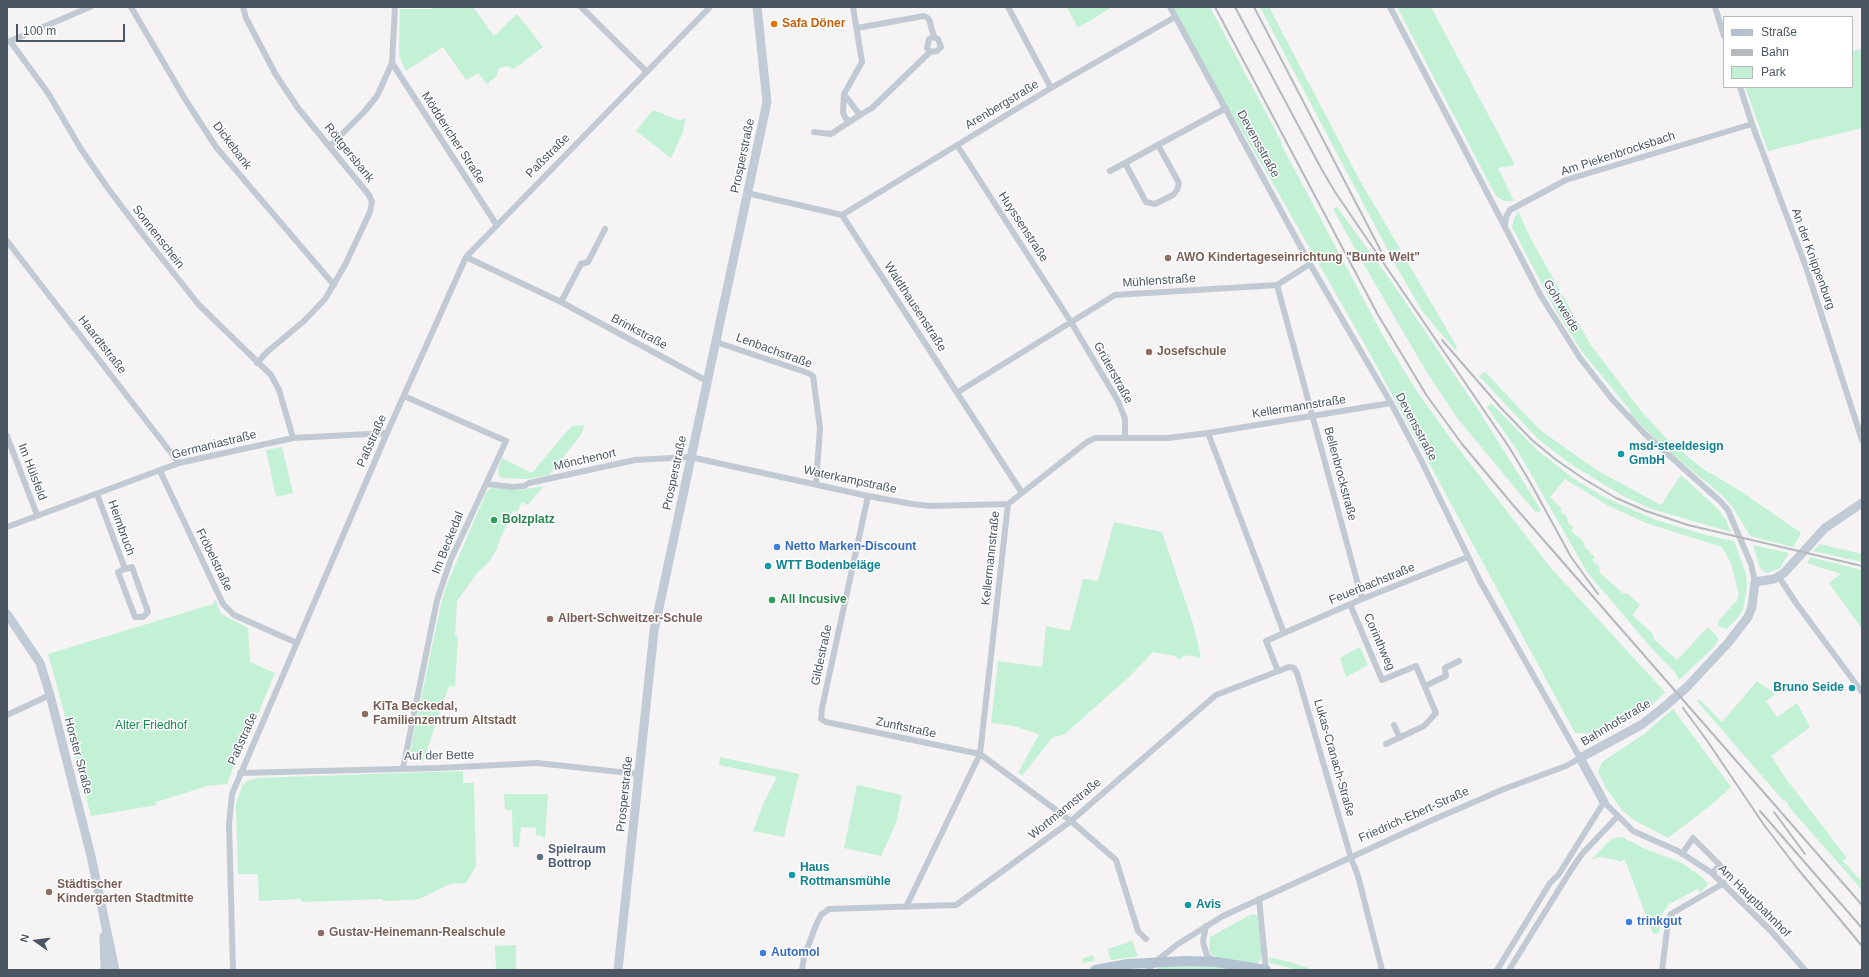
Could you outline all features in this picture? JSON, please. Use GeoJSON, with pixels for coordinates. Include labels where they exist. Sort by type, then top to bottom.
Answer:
{"type":"FeatureCollection","features":[{"type":"Feature","properties":{"kind":"main road","name":"Prosperstraße"},"geometry":{"type":"LineString","coordinates":[[618,970],[654,630],[767,102],[757,7]]}},
{"type":"Feature","properties":{"kind":"main road"},"geometry":{"type":"LineString","coordinates":[[1755,582],[1779,577],[1825,528],[1862,503]]}},
{"type":"Feature","properties":{"kind":"main road","name":"Bahnhofstraße"},"geometry":{"type":"LineString","coordinates":[[1604,802],[1580,758],[1641,725],[1687,687],[1728,643],[1748,617],[1752,607],[1755,582]]}},
{"type":"Feature","properties":{"kind":"main road","name":"Horster Straße"},"geometry":{"type":"LineString","coordinates":[[7,614],[40,662],[50,695],[104,914],[115,970]]}},
{"type":"Feature","properties":{"kind":"main road","name":"Horster Straße"},"geometry":{"type":"LineString","coordinates":[[104,914],[105,970]]}},
{"type":"Feature","properties":{"kind":"main road","name":"Prosperstraße"},"geometry":{"type":"LineString","coordinates":[[621,948],[625,970]]}},
{"type":"Feature","properties":{"kind":"main road"},"geometry":{"type":"LineString","coordinates":[[1156,961],[1216,962],[1266,970]]}},
{"type":"Feature","properties":{"kind":"main road","name":"Friedrich-Ebert-Straße"},"geometry":{"type":"LineString","coordinates":[[1095,970],[1156,961]]}},
{"type":"Feature","properties":{"kind":"street"},"geometry":{"type":"LineString","coordinates":[[9,41],[90,7]]}},
{"type":"Feature","properties":{"kind":"street","name":"Dickebank"},"geometry":{"type":"LineString","coordinates":[[131,7],[185,99],[216,147],[334,285]]}},
{"type":"Feature","properties":{"kind":"street","name":"Röttgersbank"},"geometry":{"type":"LineString","coordinates":[[242,7],[246,18],[276,75],[298,108],[370,195],[372,202],[372,207],[345,265],[324,299],[304,321],[267,352],[257,363]]}},
{"type":"Feature","properties":{"kind":"street"},"geometry":{"type":"LineString","coordinates":[[330,146],[364,112],[377,96],[392,63],[395,7]]}},
{"type":"Feature","properties":{"kind":"street"},"geometry":{"type":"LineString","coordinates":[[581,7],[647,72]]}},
{"type":"Feature","properties":{"kind":"street","name":"Paßstraße"},"geometry":{"type":"LineString","coordinates":[[233,970],[229,824],[232,794],[404,396],[466,257],[496,224],[710,7]]}},
{"type":"Feature","properties":{"kind":"street"},"geometry":{"type":"LineString","coordinates":[[851,121],[846,118],[843,113],[844,94],[862,62],[853,7]]}},
{"type":"Feature","properties":{"kind":"street"},"geometry":{"type":"LineString","coordinates":[[1008,7],[1051,88]]}},
{"type":"Feature","properties":{"kind":"street","name":"Devensstraße"},"geometry":{"type":"LineString","coordinates":[[1170,7],[1310,264],[1391,403],[1422,460],[1480,581],[1580,758]]}},
{"type":"Feature","properties":{"kind":"street","name":"Gohrweide"},"geometry":{"type":"LineString","coordinates":[[1390,7],[1541,296],[1584,364],[1612,399],[1644,433],[1720,501],[1728,510],[1751,564],[1755,582]]}},
{"type":"Feature","properties":{"kind":"street"},"geometry":{"type":"LineString","coordinates":[[1715,7],[1723,33]]}},
{"type":"Feature","properties":{"kind":"street"},"geometry":{"type":"LineString","coordinates":[[814,132],[831,134],[872,108],[930,52],[937,51],[941,47],[938,39],[934,37],[929,19],[924,16],[857,28]]}},
{"type":"Feature","properties":{"kind":"street","name":"Arenbergstraße"},"geometry":{"type":"LineString","coordinates":[[842,215],[1051,88],[1175,18]]}},
{"type":"Feature","properties":{"kind":"street"},"geometry":{"type":"LineString","coordinates":[[930,52],[927,48],[927,43],[929,39],[934,37]]}},
{"type":"Feature","properties":{"kind":"street","name":"Sonnenschein"},"geometry":{"type":"LineString","coordinates":[[9,41],[48,93],[81,149],[135,224],[199,305],[271,375],[278,390],[293,438]]}},
{"type":"Feature","properties":{"kind":"street","name":"Möddericher Straße"},"geometry":{"type":"LineString","coordinates":[[392,63],[496,224]]}},
{"type":"Feature","properties":{"kind":"street","name":"An der Knippenburg"},"geometry":{"type":"LineString","coordinates":[[1740,88],[1752,124],[1806,267],[1862,440]]}},
{"type":"Feature","properties":{"kind":"street"},"geometry":{"type":"LineString","coordinates":[[844,94],[860,115]]}},
{"type":"Feature","properties":{"kind":"street","name":"Devensstraße"},"geometry":{"type":"LineString","coordinates":[[1110,171],[1226,108]]}},
{"type":"Feature","properties":{"kind":"street","name":"Am Piekenbrocksbach"},"geometry":{"type":"LineString","coordinates":[[1505,225],[1506,217],[1510,210],[1566,180],[1752,124]]}},
{"type":"Feature","properties":{"kind":"street","name":"Huyssenstraße"},"geometry":{"type":"LineString","coordinates":[[957,144],[1071,322]]}},
{"type":"Feature","properties":{"kind":"street"},"geometry":{"type":"LineString","coordinates":[[1125,163],[1146,202],[1155,204],[1173,195],[1178,190],[1179,183],[1158,145]]}},
{"type":"Feature","properties":{"kind":"street"},"geometry":{"type":"LineString","coordinates":[[747,193],[842,215]]}},
{"type":"Feature","properties":{"kind":"street","name":"Waldthausenstraße"},"geometry":{"type":"LineString","coordinates":[[842,215],[1022,493]]}},
{"type":"Feature","properties":{"kind":"street"},"geometry":{"type":"LineString","coordinates":[[561,302],[581,264],[588,262],[605,229]]}},
{"type":"Feature","properties":{"kind":"street","name":"Haardtstraße"},"geometry":{"type":"LineString","coordinates":[[7,241],[179,463]]}},
{"type":"Feature","properties":{"kind":"street","name":"Brinkstraße"},"geometry":{"type":"LineString","coordinates":[[466,257],[561,302],[707,381]]}},
{"type":"Feature","properties":{"kind":"street","name":"Mühlenstraße"},"geometry":{"type":"LineString","coordinates":[[958,392],[1115,295],[1277,285],[1310,264]]}},
{"type":"Feature","properties":{"kind":"street","name":"Bellenbrockstraße"},"geometry":{"type":"LineString","coordinates":[[1277,285],[1362,599]]}},
{"type":"Feature","properties":{"kind":"street","name":"Grüterstraße"},"geometry":{"type":"LineString","coordinates":[[1071,322],[1118,401],[1125,419],[1125,437]]}},
{"type":"Feature","properties":{"kind":"street","name":"Lenbachstraße"},"geometry":{"type":"LineString","coordinates":[[716,342],[813,376],[820,428],[816,484]]}},
{"type":"Feature","properties":{"kind":"street","name":"Im Beckedal"},"geometry":{"type":"LineString","coordinates":[[404,396],[506,441],[451,559],[438,600],[404,768]]}},
{"type":"Feature","properties":{"kind":"street","name":"Kellermannstraße"},"geometry":{"type":"LineString","coordinates":[[906,907],[980,754],[1008,504],[1091,440],[1125,437],[1168,438],[1208,434],[1391,403]]}},
{"type":"Feature","properties":{"kind":"street","name":"Germaniastraße"},"geometry":{"type":"LineString","coordinates":[[7,527],[179,463],[293,438],[388,433]]}},
{"type":"Feature","properties":{"kind":"street"},"geometry":{"type":"LineString","coordinates":[[1208,434],[1284,633],[1266,641],[1278,671]]}},
{"type":"Feature","properties":{"kind":"street","name":"Im Hülsfeld"},"geometry":{"type":"LineString","coordinates":[[7,436],[37,515]]}},
{"type":"Feature","properties":{"kind":"street","name":"Waterkampstraße"},"geometry":{"type":"LineString","coordinates":[[690,457],[868,496],[930,506],[1008,504]]}},
{"type":"Feature","properties":{"kind":"street","name":"Mönchenort"},"geometry":{"type":"LineString","coordinates":[[487,484],[512,487],[524,486],[529,483],[635,460],[690,457]]}},
{"type":"Feature","properties":{"kind":"street","name":"Fröbelstraße"},"geometry":{"type":"LineString","coordinates":[[160,471],[223,604],[234,615],[297,643]]}},
{"type":"Feature","properties":{"kind":"street","name":"Heimbruch"},"geometry":{"type":"LineString","coordinates":[[97,494],[125,570]]}},
{"type":"Feature","properties":{"kind":"street","name":"Gildestraße"},"geometry":{"type":"LineString","coordinates":[[826,722],[821,718],[822,708],[868,496]]}},
{"type":"Feature","properties":{"kind":"street","name":"Feuerbachstraße"},"geometry":{"type":"LineString","coordinates":[[1284,633],[1362,599],[1468,557]]}},
{"type":"Feature","properties":{"kind":"street","name":"Heimbruch"},"geometry":{"type":"LineString","coordinates":[[132,567],[148,612],[143,617],[135,617],[126,595],[118,572],[125,570],[132,567]]}},
{"type":"Feature","properties":{"kind":"street"},"geometry":{"type":"LineString","coordinates":[[1779,577],[1796,603],[1862,692]]}},
{"type":"Feature","properties":{"kind":"street","name":"Corinthweg"},"geometry":{"type":"LineString","coordinates":[[1350,604],[1382,680],[1416,666],[1436,713],[1424,726],[1386,744]]}},
{"type":"Feature","properties":{"kind":"street"},"geometry":{"type":"LineString","coordinates":[[1425,686],[1446,676],[1445,668],[1459,661]]}},
{"type":"Feature","properties":{"kind":"street","name":"Wortmannstraße"},"geometry":{"type":"LineString","coordinates":[[802,970],[804,957],[816,925],[821,915],[829,909],[956,905],[1071,821],[1216,695],[1289,667],[1294,668]]}},
{"type":"Feature","properties":{"kind":"street","name":"Lukas-Cranach-Straße"},"geometry":{"type":"LineString","coordinates":[[1294,668],[1300,680],[1351,858],[1358,876],[1382,970]]}},
{"type":"Feature","properties":{"kind":"street"},"geometry":{"type":"LineString","coordinates":[[7,715],[50,695]]}},
{"type":"Feature","properties":{"kind":"street","name":"Zunftstraße"},"geometry":{"type":"LineString","coordinates":[[826,722],[980,754]]}},
{"type":"Feature","properties":{"kind":"street"},"geometry":{"type":"LineString","coordinates":[[1394,725],[1400,738]]}},
{"type":"Feature","properties":{"kind":"street"},"geometry":{"type":"LineString","coordinates":[[980,754],[1071,821],[1116,860],[1138,931],[1146,939]]}},
{"type":"Feature","properties":{"kind":"street","name":"Friedrich-Ebert-Straße"},"geometry":{"type":"LineString","coordinates":[[1148,970],[1156,961],[1206,926],[1259,899],[1428,822],[1504,789],[1566,766],[1580,758]]}},
{"type":"Feature","properties":{"kind":"street","name":"Auf der Bette"},"geometry":{"type":"LineString","coordinates":[[240,773],[537,764],[638,774]]}},
{"type":"Feature","properties":{"kind":"street"},"geometry":{"type":"LineString","coordinates":[[1497,970],[1550,883],[1558,874],[1604,802]]}},
{"type":"Feature","properties":{"kind":"street","name":"Am Hauptbahnhof"},"geometry":{"type":"LineString","coordinates":[[1604,802],[1617,817],[1633,831],[1682,854],[1712,873],[1724,883],[1771,931],[1805,970]]}},
{"type":"Feature","properties":{"kind":"street"},"geometry":{"type":"LineString","coordinates":[[1509,970],[1582,854],[1617,817]]}},
{"type":"Feature","properties":{"kind":"street"},"geometry":{"type":"LineString","coordinates":[[1682,854],[1692,838],[1720,865],[1712,873]]}},
{"type":"Feature","properties":{"kind":"street"},"geometry":{"type":"LineString","coordinates":[[1663,968],[1668,922],[1671,914],[1694,902],[1724,883]]}},
{"type":"Feature","properties":{"kind":"street"},"geometry":{"type":"LineString","coordinates":[[1259,899],[1266,970]]}},
{"type":"Feature","properties":{"kind":"street"},"geometry":{"type":"LineString","coordinates":[[1206,926],[1203,941],[1204,946],[1207,956],[1216,962]]}},
{"type":"Feature","properties":{"kind":"green space"},"geometry":{"type":"Polygon","coordinates":[[[433,7],[473,7],[494,36],[517,14],[543,47],[514,69],[507,66],[499,68],[496,77],[490,81],[488,85],[478,73],[466,80],[443,47],[406,71],[399,56],[400,9],[432,9],[433,7]]]}},
{"type":"Feature","properties":{"kind":"green space"},"geometry":{"type":"Polygon","coordinates":[[[1067,7],[1112,7],[1078,28],[1067,7]]]}},
{"type":"Feature","properties":{"kind":"green space"},"geometry":{"type":"Polygon","coordinates":[[[1173,7],[1210,7],[1383,336],[1416,390],[1448,435],[1550,567],[1665,692],[1646,711],[1600,736],[1599,734],[1575,733],[1369,352],[1227,106],[1173,7]]]}},
{"type":"Feature","properties":{"kind":"green space"},"geometry":{"type":"Polygon","coordinates":[[[1260,7],[1269,7],[1358,177],[1457,347],[1455,350],[1422,311],[1394,262],[1260,7]]]}},
{"type":"Feature","properties":{"kind":"green space"},"geometry":{"type":"Polygon","coordinates":[[[1397,7],[1431,7],[1515,165],[1498,168],[1514,201],[1504,201],[1496,196],[1397,7]]]}},
{"type":"Feature","properties":{"kind":"green space"},"geometry":{"type":"Polygon","coordinates":[[[1862,49],[1862,128],[1768,151],[1745,88],[1853,88],[1853,51],[1862,49]]]}},
{"type":"Feature","properties":{"kind":"green space"},"geometry":{"type":"Polygon","coordinates":[[[653,110],[679,120],[686,118],[683,132],[671,158],[636,131],[653,110]]]}},
{"type":"Feature","properties":{"kind":"green space"},"geometry":{"type":"Polygon","coordinates":[[[1337,207],[1389,278],[1481,414],[1541,510],[1536,513],[1458,419],[1426,371],[1363,263],[1333,209],[1337,207]]]}},
{"type":"Feature","properties":{"kind":"green space"},"geometry":{"type":"Polygon","coordinates":[[[1518,211],[1532,241],[1590,344],[1641,411],[1667,439],[1703,469],[1739,490],[1801,533],[1793,547],[1750,536],[1734,509],[1722,495],[1667,450],[1631,415],[1630,410],[1583,353],[1556,311],[1512,227],[1518,211]]]}},
{"type":"Feature","properties":{"kind":"green space"},"geometry":{"type":"Polygon","coordinates":[[[1485,372],[1540,430],[1598,471],[1661,505],[1681,475],[1719,510],[1726,520],[1731,532],[1652,509],[1623,496],[1569,463],[1538,439],[1479,376],[1485,372]]]}},
{"type":"Feature","properties":{"kind":"green space"},"geometry":{"type":"Polygon","coordinates":[[[1491,403],[1537,450],[1573,478],[1602,496],[1656,520],[1706,535],[1734,541],[1746,574],[1747,586],[1743,610],[1735,621],[1726,629],[1718,626],[1718,622],[1737,600],[1739,595],[1731,563],[1722,547],[1646,523],[1607,505],[1565,479],[1550,497],[1562,509],[1560,511],[1567,517],[1568,523],[1573,527],[1571,531],[1583,541],[1585,547],[1595,557],[1592,560],[1599,566],[1600,573],[1624,594],[1627,593],[1640,605],[1632,615],[1653,634],[1654,639],[1677,660],[1706,629],[1708,628],[1718,638],[1718,641],[1712,649],[1679,680],[1674,671],[1654,651],[1587,572],[1519,453],[1487,407],[1491,403]]]}},
{"type":"Feature","properties":{"kind":"green space"},"geometry":{"type":"Polygon","coordinates":[[[585,425],[580,436],[549,475],[527,479],[503,478],[499,476],[498,469],[502,458],[532,473],[568,430],[573,426],[585,425]]]}},
{"type":"Feature","properties":{"kind":"green space"},"geometry":{"type":"Polygon","coordinates":[[[282,447],[293,493],[276,497],[266,450],[282,447]]]}},
{"type":"Feature","properties":{"kind":"green space"},"geometry":{"type":"Polygon","coordinates":[[[544,486],[528,505],[522,502],[517,512],[513,511],[497,546],[498,547],[489,562],[477,573],[457,601],[455,636],[458,637],[455,687],[449,686],[423,761],[411,761],[409,756],[441,604],[447,584],[486,493],[491,488],[521,490],[544,486]]]}},
{"type":"Feature","properties":{"kind":"green space"},"geometry":{"type":"Polygon","coordinates":[[[1114,522],[1162,532],[1194,627],[1201,657],[1199,658],[1190,655],[1187,657],[1185,655],[1179,660],[1175,656],[1153,652],[1130,676],[1065,734],[1052,738],[1022,776],[1018,773],[1039,734],[1014,726],[991,723],[998,661],[1042,667],[1046,626],[1070,631],[1083,579],[1098,581],[1114,522]]]}},
{"type":"Feature","properties":{"kind":"green space"},"geometry":{"type":"Polygon","coordinates":[[[1820,544],[1862,554],[1862,562],[1813,551],[1820,544]]]}},
{"type":"Feature","properties":{"kind":"green space"},"geometry":{"type":"Polygon","coordinates":[[[1753,545],[1789,553],[1780,568],[1767,573],[1761,569],[1759,565],[1753,545]]]}},
{"type":"Feature","properties":{"kind":"green space"},"geometry":{"type":"Polygon","coordinates":[[[1810,557],[1862,570],[1862,629],[1829,583],[1841,574],[1807,563],[1810,557]]]}},
{"type":"Feature","properties":{"kind":"green space","name":"Alter Friedhof"},"geometry":{"type":"Polygon","coordinates":[[[215,599],[221,614],[248,628],[250,662],[275,673],[250,733],[245,736],[227,784],[207,786],[156,802],[157,805],[91,816],[48,654],[213,604],[215,599]]]}},
{"type":"Feature","properties":{"kind":"green space"},"geometry":{"type":"Polygon","coordinates":[[[1360,647],[1368,665],[1346,677],[1340,658],[1360,647]]]}},
{"type":"Feature","properties":{"kind":"green space"},"geometry":{"type":"Polygon","coordinates":[[[1757,681],[1775,694],[1766,701],[1777,717],[1797,703],[1810,727],[1771,756],[1787,780],[1847,858],[1843,861],[1862,882],[1862,890],[1790,808],[1786,801],[1782,799],[1697,701],[1699,699],[1722,722],[1757,681]]]}},
{"type":"Feature","properties":{"kind":"green space"},"geometry":{"type":"Polygon","coordinates":[[[1673,709],[1731,787],[1711,805],[1668,838],[1634,820],[1622,810],[1606,788],[1598,772],[1602,762],[1644,734],[1673,709]]]}},
{"type":"Feature","properties":{"kind":"green space"},"geometry":{"type":"Polygon","coordinates":[[[720,757],[799,774],[784,837],[753,831],[764,802],[777,777],[719,765],[720,757]]]}},
{"type":"Feature","properties":{"kind":"green space"},"geometry":{"type":"Polygon","coordinates":[[[463,771],[463,783],[474,783],[476,866],[466,883],[450,884],[419,899],[409,900],[384,901],[382,899],[302,902],[300,899],[259,901],[258,874],[238,874],[236,804],[242,786],[247,781],[256,778],[463,771]]]}},
{"type":"Feature","properties":{"kind":"green space"},"geometry":{"type":"Polygon","coordinates":[[[857,785],[902,795],[896,823],[881,856],[844,848],[857,785]]]}},
{"type":"Feature","properties":{"kind":"green space"},"geometry":{"type":"Polygon","coordinates":[[[504,794],[548,794],[545,839],[536,835],[536,828],[521,827],[519,847],[513,847],[512,810],[505,810],[504,794]]]}},
{"type":"Feature","properties":{"kind":"green space"},"geometry":{"type":"Polygon","coordinates":[[[1622,837],[1643,848],[1682,863],[1702,877],[1708,884],[1700,893],[1698,889],[1669,904],[1662,914],[1659,933],[1653,934],[1625,860],[1620,862],[1617,860],[1598,857],[1591,860],[1611,839],[1622,837]]]}},
{"type":"Feature","properties":{"kind":"green space"},"geometry":{"type":"Polygon","coordinates":[[[1252,914],[1256,915],[1258,918],[1262,955],[1257,964],[1218,958],[1211,954],[1209,951],[1210,937],[1252,914]]]}},
{"type":"Feature","properties":{"kind":"green space"},"geometry":{"type":"Polygon","coordinates":[[[1132,941],[1138,956],[1113,960],[1110,959],[1108,949],[1132,941]]]}},
{"type":"Feature","properties":{"kind":"green space"},"geometry":{"type":"Polygon","coordinates":[[[516,945],[516,970],[496,970],[495,946],[516,945]]]}},
{"type":"Feature","properties":{"kind":"green space"},"geometry":{"type":"Polygon","coordinates":[[[1093,955],[1095,961],[1083,963],[1082,959],[1093,955]]]}},
{"type":"Feature","properties":{"kind":"green space"},"geometry":{"type":"Polygon","coordinates":[[[1269,957],[1314,970],[1299,970],[1270,963],[1269,957]]]}},
{"type":"Feature","properties":{"kind":"green space"},"geometry":{"type":"Polygon","coordinates":[[[1162,965],[1219,967],[1242,970],[1155,970],[1162,965]]]}},
{"type":"Feature","properties":{"kind":"railway"},"geometry":{"type":"LineString","coordinates":[[1215,7],[1378,315],[1427,396],[1462,444],[1513,505],[1862,905]]}},
{"type":"Feature","properties":{"kind":"railway"},"geometry":{"type":"LineString","coordinates":[[1235,7],[1335,192],[1509,447],[1571,557],[1598,594]]}},
{"type":"Feature","properties":{"kind":"railway"},"geometry":{"type":"LineString","coordinates":[[1254,7],[1381,251]]}},
{"type":"Feature","properties":{"kind":"railway"},"geometry":{"type":"LineString","coordinates":[[1442,340],[1501,408],[1532,440],[1555,459],[1584,479],[1616,498],[1646,511],[1688,525],[1862,566]]}},
{"type":"Feature","properties":{"kind":"railway"},"geometry":{"type":"LineString","coordinates":[[1683,708],[1708,742],[1764,825],[1797,868],[1862,946]]}},
{"type":"Feature","properties":{"kind":"railway"},"geometry":{"type":"LineString","coordinates":[[1760,811],[1862,928]]}},
{"type":"Feature","properties":{"kind":"railway"},"geometry":{"type":"LineString","coordinates":[[1774,812],[1805,854]]}},
{"type":"Feature","properties":{"kind":"place","name":"Safa Döner"},"geometry":{"type":"Point","coordinates":[774,24]}},
{"type":"Feature","properties":{"kind":"place","name":"AWO Kindertageseinrichtung \"Bunte Welt\""},"geometry":{"type":"Point","coordinates":[1168,258]}},
{"type":"Feature","properties":{"kind":"place","name":"Josefschule"},"geometry":{"type":"Point","coordinates":[1149,352]}},
{"type":"Feature","properties":{"kind":"place","name":"msd-steeldesign GmbH"},"geometry":{"type":"Point","coordinates":[1621,454]}},
{"type":"Feature","properties":{"kind":"place","name":"Bolzplatz"},"geometry":{"type":"Point","coordinates":[494,520]}},
{"type":"Feature","properties":{"kind":"place","name":"Netto Marken-Discount"},"geometry":{"type":"Point","coordinates":[777,547]}},
{"type":"Feature","properties":{"kind":"place","name":"WTT Bodenbeläge"},"geometry":{"type":"Point","coordinates":[768,566]}},
{"type":"Feature","properties":{"kind":"place","name":"All Incusive"},"geometry":{"type":"Point","coordinates":[772,600]}},
{"type":"Feature","properties":{"kind":"place","name":"Albert-Schweitzer-Schule"},"geometry":{"type":"Point","coordinates":[550,619]}},
{"type":"Feature","properties":{"kind":"place","name":"Bruno Seide"},"geometry":{"type":"Point","coordinates":[1852,688]}},
{"type":"Feature","properties":{"kind":"place","name":"KiTa Beckedal, Familienzentrum Altstadt"},"geometry":{"type":"Point","coordinates":[365,714]}},
{"type":"Feature","properties":{"kind":"place","name":"Spielraum Bottrop"},"geometry":{"type":"Point","coordinates":[540,857]}},
{"type":"Feature","properties":{"kind":"place","name":"Haus Rottmansmühle"},"geometry":{"type":"Point","coordinates":[792,875]}},
{"type":"Feature","properties":{"kind":"place","name":"Städtischer Kindergarten Stadtmitte"},"geometry":{"type":"Point","coordinates":[49,892]}},
{"type":"Feature","properties":{"kind":"place","name":"Avis"},"geometry":{"type":"Point","coordinates":[1188,905]}},
{"type":"Feature","properties":{"kind":"place","name":"trinkgut"},"geometry":{"type":"Point","coordinates":[1629,922]}},
{"type":"Feature","properties":{"kind":"place","name":"Gustav-Heinemann-Realschule"},"geometry":{"type":"Point","coordinates":[321,933]}},
{"type":"Feature","properties":{"kind":"place","name":"Automol"},"geometry":{"type":"Point","coordinates":[763,953]}}]}
